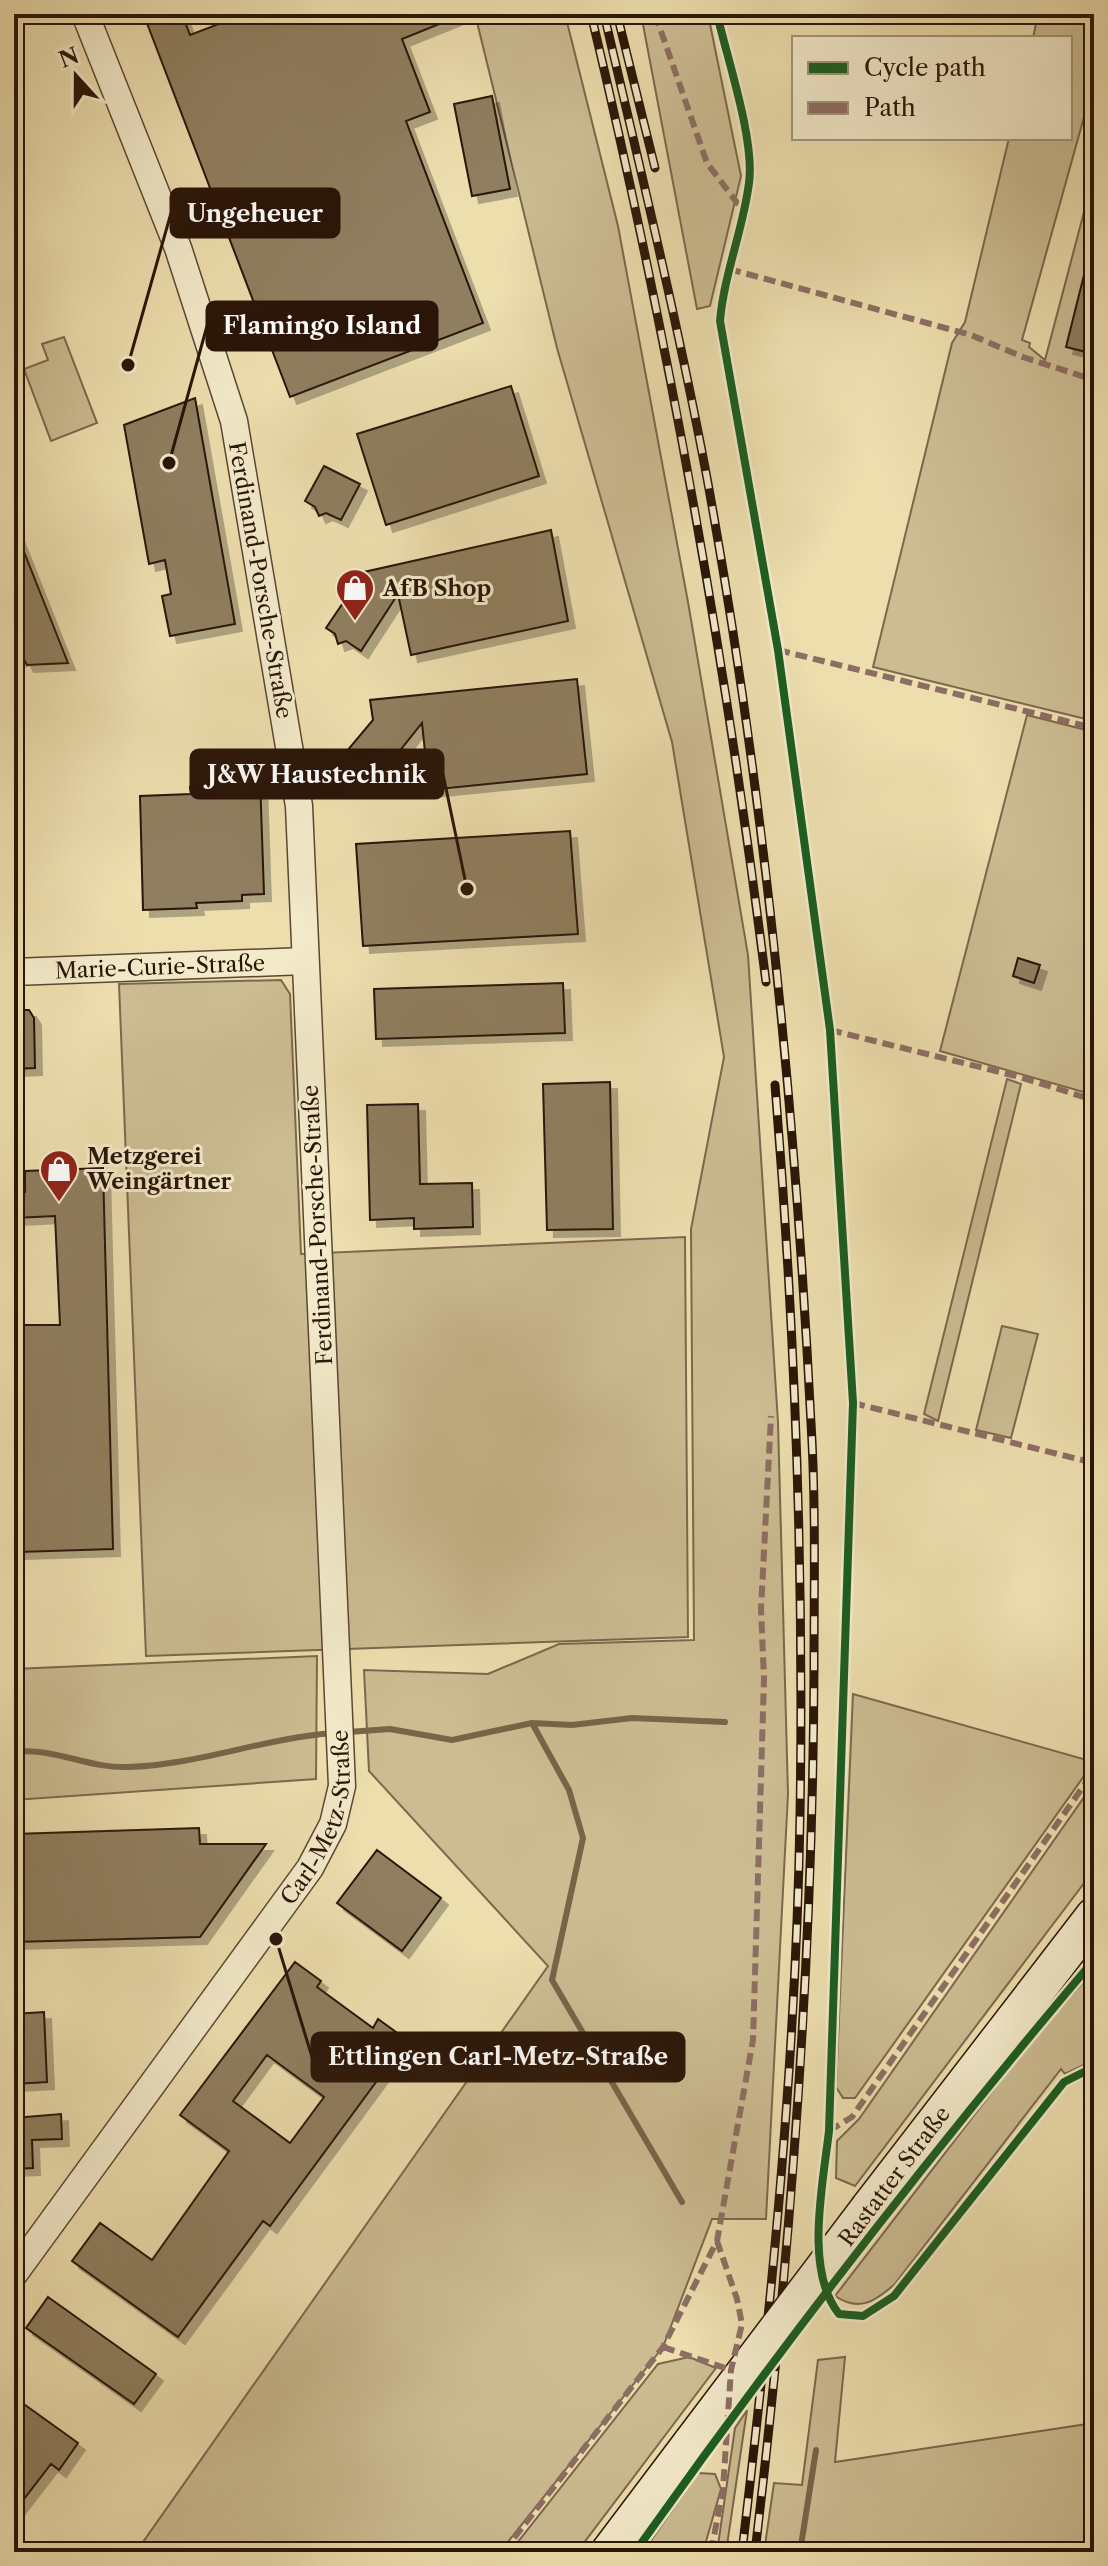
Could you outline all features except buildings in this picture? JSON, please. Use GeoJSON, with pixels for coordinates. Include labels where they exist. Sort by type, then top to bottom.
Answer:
{"type":"FeatureCollection","features":[{"type":"Feature","properties":{"kind":"main road","name":"Rastatter Straße"},"geometry":{"type":"LineString","coordinates":[[609,2552],[1094,1916]]}},
{"type":"Feature","properties":{"kind":"street","name":"Ferdinand-Porsche-Straße"},"geometry":{"type":"LineString","coordinates":[[85,14],[178,248],[234,421],[299,806],[318,1284],[330,1460]]}},
{"type":"Feature","properties":{"kind":"street","name":"Marie-Curie-Straße"},"geometry":{"type":"LineString","coordinates":[[14,972],[305,961]]}},
{"type":"Feature","properties":{"kind":"street","name":"Carl-Metz-Straße"},"geometry":{"type":"LineString","coordinates":[[14,2274],[325,1844],[339,1805],[341,1752],[330,1460]]}},
{"type":"Feature","properties":{"kind":"shaded area"},"geometry":{"type":"Polygon","coordinates":[[[475,14],[565,14],[618,226],[688,602],[748,955],[778,1422],[788,1794],[766,2219],[712,2219],[663,2347],[500,2552],[136,2552],[548,1966],[369,1771],[364,1670],[488,1674],[559,1644],[694,1640],[691,1229],[724,1057],[672,742],[557,348],[475,14]]]}},
{"type":"Feature","properties":{"kind":"shaded area"},"geometry":{"type":"Polygon","coordinates":[[[641,14],[708,14],[741,176],[710,306],[697,309],[641,14]]]}},
{"type":"Feature","properties":{"kind":"shaded area"},"geometry":{"type":"Polygon","coordinates":[[[1038,14],[1094,14],[1094,81],[1022,340],[1030,343],[1029,347],[1045,360],[1094,174],[1094,721],[873,667],[952,343],[965,322],[1009,140],[1072,140],[1072,36],[1033,36],[1038,14]]]}},
{"type":"Feature","properties":{"kind":"shaded area"},"geometry":{"type":"Polygon","coordinates":[[[64,337],[97,423],[51,441],[24,369],[48,360],[42,344],[64,337]]]}},
{"type":"Feature","properties":{"kind":"shaded area"},"geometry":{"type":"Polygon","coordinates":[[[1027,715],[1094,732],[1094,1095],[940,1051],[1027,715]]]}},
{"type":"Feature","properties":{"kind":"shaded area"},"geometry":{"type":"Polygon","coordinates":[[[281,980],[290,994],[301,1254],[685,1237],[688,1637],[146,1656],[119,984],[281,980]]]}},
{"type":"Feature","properties":{"kind":"shaded area"},"geometry":{"type":"Polygon","coordinates":[[[1007,1079],[1021,1084],[938,1421],[924,1414],[1007,1079]]]}},
{"type":"Feature","properties":{"kind":"shaded area"},"geometry":{"type":"Polygon","coordinates":[[[1002,1326],[1038,1334],[1011,1438],[976,1430],[1002,1326]]]}},
{"type":"Feature","properties":{"kind":"shaded area"},"geometry":{"type":"Polygon","coordinates":[[[317,1656],[316,1779],[14,1800],[14,1669],[317,1656]]]}},
{"type":"Feature","properties":{"kind":"shaded area"},"geometry":{"type":"Polygon","coordinates":[[[853,1694],[1094,1762],[855,2098],[843,2098],[836,2087],[853,1694]]]}},
{"type":"Feature","properties":{"kind":"shaded area"},"geometry":{"type":"Polygon","coordinates":[[[1094,1783],[1094,1870],[855,2186],[836,2178],[837,2141],[859,2119],[1094,1783]]]}},
{"type":"Feature","properties":{"kind":"shaded area"},"geometry":{"type":"Polygon","coordinates":[[[1094,1970],[1094,2060],[1065,2074],[1061,2069],[894,2285],[866,2303],[852,2303],[835,2296],[1032,2040],[1094,1970]]]}},
{"type":"Feature","properties":{"kind":"shaded area"},"geometry":{"type":"Polygon","coordinates":[[[689,2357],[716,2368],[577,2552],[510,2552],[658,2364],[689,2357]]]}},
{"type":"Feature","properties":{"kind":"shaded area"},"geometry":{"type":"Polygon","coordinates":[[[845,2357],[835,2462],[1094,2423],[1094,2552],[764,2552],[774,2483],[802,2485],[818,2360],[845,2357]]]}},
{"type":"Feature","properties":{"kind":"shaded area"},"geometry":{"type":"Polygon","coordinates":[[[747,2410],[726,2552],[717,2552],[735,2428],[747,2410]]]}},
{"type":"Feature","properties":{"kind":"shaded area"},"geometry":{"type":"Polygon","coordinates":[[[698,2473],[715,2474],[721,2489],[703,2552],[643,2552],[698,2473]]]}},
{"type":"Feature","properties":{"kind":"waterway"},"geometry":{"type":"LineString","coordinates":[[348,1732],[390,1729],[452,1740],[532,1723],[572,1725],[632,1718],[725,1722]]}},
{"type":"Feature","properties":{"kind":"waterway"},"geometry":{"type":"LineString","coordinates":[[532,1723],[569,1790],[583,1838],[552,1980],[682,2202]]}},
{"type":"Feature","properties":{"kind":"waterway"},"geometry":{"type":"LineString","coordinates":[[14,1752],[29,1751],[100,1765],[128,1767],[180,1762],[282,1740],[333,1733]]}},
{"type":"Feature","properties":{"kind":"waterway"},"geometry":{"type":"LineString","coordinates":[[800,2552],[816,2450]]}},
{"type":"Feature","properties":{"kind":"railway"},"geometry":{"type":"LineString","coordinates":[[591,14],[645,255],[692,495],[732,737],[766,982]]}},
{"type":"Feature","properties":{"kind":"railway"},"geometry":{"type":"LineString","coordinates":[[604,14],[684,362],[707,478],[745,713],[786,1067],[813,1453],[813,1779],[804,2000],[789,2221],[755,2552]]}},
{"type":"Feature","properties":{"kind":"railway"},"geometry":{"type":"LineString","coordinates":[[617,14],[655,168]]}},
{"type":"Feature","properties":{"kind":"railway"},"geometry":{"type":"LineString","coordinates":[[742,2552],[780,2185],[798,1908],[801,1633],[796,1450],[788,1267],[775,1085]]}},
{"type":"Feature","properties":{"kind":"marked path"},"geometry":{"type":"LineString","coordinates":[[655,14],[707,163],[744,212]]}},
{"type":"Feature","properties":{"kind":"marked path"},"geometry":{"type":"LineString","coordinates":[[729,269],[971,335],[1023,357],[1094,380]]}},
{"type":"Feature","properties":{"kind":"marked path"},"geometry":{"type":"LineString","coordinates":[[778,650],[1094,728]]}},
{"type":"Feature","properties":{"kind":"marked path"},"geometry":{"type":"LineString","coordinates":[[830,1030],[1016,1076],[1094,1100]]}},
{"type":"Feature","properties":{"kind":"marked path"},"geometry":{"type":"LineString","coordinates":[[853,1403],[1094,1463]]}},
{"type":"Feature","properties":{"kind":"marked path"},"geometry":{"type":"LineString","coordinates":[[503,2552],[663,2347],[717,2241],[753,2040],[764,1679],[761,1609],[771,1416]]}},
{"type":"Feature","properties":{"kind":"marked path"},"geometry":{"type":"LineString","coordinates":[[829,2131],[852,2117],[1094,1771]]}},
{"type":"Feature","properties":{"kind":"marked path"},"geometry":{"type":"LineString","coordinates":[[711,2552],[723,2489],[731,2370],[742,2324],[737,2299],[717,2241]]}},
{"type":"Feature","properties":{"kind":"marked path"},"geometry":{"type":"LineString","coordinates":[[663,2347],[731,2370]]}},
{"type":"Feature","properties":{"kind":"cycle path"},"geometry":{"type":"LineString","coordinates":[[717,14],[739,99],[750,165],[746,200],[725,286],[720,321],[778,650],[830,1030],[853,1403],[829,2131],[819,2226],[822,2274],[828,2296],[839,2314],[863,2316],[894,2296],[1064,2082],[1094,2067]]}},
{"type":"Feature","properties":{"kind":"cycle path"},"geometry":{"type":"LineString","coordinates":[[635,2552],[858,2251],[1094,1960]]}},
{"type":"Feature","properties":{"kind":"place","name":"Ungeheuer"},"geometry":{"type":"Point","coordinates":[128,365]}},
{"type":"Feature","properties":{"kind":"place","name":"Flamingo Island"},"geometry":{"type":"Point","coordinates":[169,463]}},
{"type":"Feature","properties":{"kind":"place","name":"AfB Shop"},"geometry":{"type":"Point","coordinates":[355,622]}},
{"type":"Feature","properties":{"kind":"place","name":"J&W Haustechnik"},"geometry":{"type":"Point","coordinates":[467,889]}},
{"type":"Feature","properties":{"kind":"place","name":"Metzgerei Weingärtner"},"geometry":{"type":"Point","coordinates":[59,1203]}},
{"type":"Feature","properties":{"kind":"place","name":"Ettlingen Carl-Metz-Straße"},"geometry":{"type":"Point","coordinates":[276,1939]}}]}
